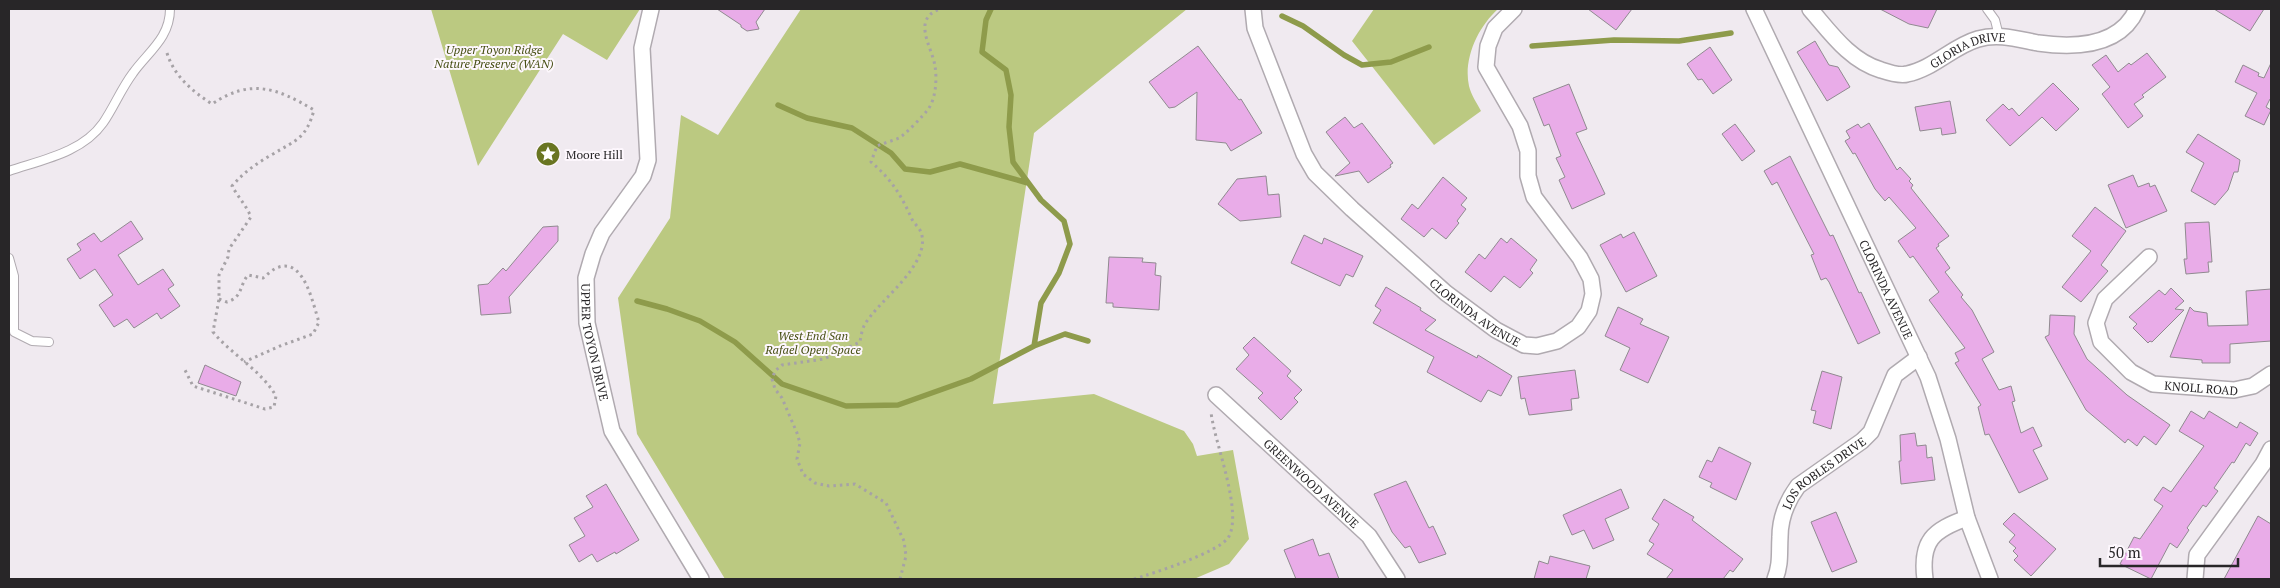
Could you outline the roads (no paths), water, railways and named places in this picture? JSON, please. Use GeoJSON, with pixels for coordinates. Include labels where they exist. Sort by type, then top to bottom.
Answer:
{"type":"FeatureCollection","features":[{"type":"Feature","properties":{"kind":"street","name":"UPPER TOYON DRIVE"},"geometry":{"type":"LineString","coordinates":[[651,9],[642,48],[648,160],[643,176],[602,233],[593,254],[586,278],[587,323],[612,431],[701,579]]}},
{"type":"Feature","properties":{"kind":"street","name":"CLORINDA AVENUE"},"geometry":{"type":"LineString","coordinates":[[1252,9],[1255,28],[1304,154],[1316,173],[1352,210],[1446,293],[1496,330],[1524,345],[1537,346],[1557,341],[1578,327],[1589,310],[1592,294],[1590,279],[1580,258],[1534,197],[1528,176],[1528,151],[1520,126],[1486,67],[1488,46],[1495,28],[1514,9]]}},
{"type":"Feature","properties":{"kind":"street","name":"CLORINDA AVENUE"},"geometry":{"type":"LineString","coordinates":[[1754,9],[1928,377],[1948,439],[1967,518],[1990,579]]}},
{"type":"Feature","properties":{"kind":"street","name":"GLORIA DRIVE"},"geometry":{"type":"LineString","coordinates":[[1810,9],[1843,47],[1861,61],[1880,70],[1906,75],[1977,39],[1999,36],[2040,43],[2092,44],[2116,34],[2132,20],[2137,9]]}},
{"type":"Feature","properties":{"kind":"street","name":"KNOLL ROAD"},"geometry":{"type":"LineString","coordinates":[[2149,256],[2106,299],[2096,323],[2101,342],[2131,372],[2153,384],[2234,390],[2253,386],[2271,374]]}},
{"type":"Feature","properties":{"kind":"street","name":"LOS ROBLES DRIVE"},"geometry":{"type":"LineString","coordinates":[[1775,579],[1781,561],[1781,525],[1791,496],[1798,486],[1862,441],[1871,432],[1895,376],[1919,357]]}},
{"type":"Feature","properties":{"kind":"street","name":"GREENWOOD AVENUE"},"geometry":{"type":"LineString","coordinates":[[1216,395],[1369,536],[1396,579]]}},
{"type":"Feature","properties":{"kind":"street"},"geometry":{"type":"LineString","coordinates":[[2195,579],[2197,556],[2263,464],[2271,449]]}},
{"type":"Feature","properties":{"kind":"street"},"geometry":{"type":"LineString","coordinates":[[1925,579],[1923,559],[1933,535],[1949,524],[1967,518]]}},
{"type":"Feature","properties":{"kind":"lane"},"geometry":{"type":"LineString","coordinates":[[9,171],[71,150],[102,126],[132,74],[162,39],[170,18],[170,9]]}},
{"type":"Feature","properties":{"kind":"lane"},"geometry":{"type":"LineString","coordinates":[[1987,9],[1995,20],[1999,36]]}},
{"type":"Feature","properties":{"kind":"lane"},"geometry":{"type":"LineString","coordinates":[[9,258],[14,276],[16,299],[14,332],[32,341],[49,342]]}},
{"type":"Feature","properties":{"kind":"waterway"},"geometry":{"type":"LineString","coordinates":[[991,9],[986,20],[982,52],[1006,70],[1011,95],[1009,127],[1013,162],[1041,200],[1064,221],[1070,244],[1059,273],[1041,303],[1034,346]]}},
{"type":"Feature","properties":{"kind":"waterway"},"geometry":{"type":"LineString","coordinates":[[1282,16],[1303,26],[1344,55],[1362,65],[1391,62],[1429,47]]}},
{"type":"Feature","properties":{"kind":"waterway"},"geometry":{"type":"LineString","coordinates":[[1532,46],[1614,40],[1679,41],[1731,33]]}},
{"type":"Feature","properties":{"kind":"waterway"},"geometry":{"type":"LineString","coordinates":[[778,105],[807,118],[852,128],[891,153],[905,169],[930,172],[960,164],[1028,183]]}},
{"type":"Feature","properties":{"kind":"waterway"},"geometry":{"type":"LineString","coordinates":[[637,301],[700,321],[735,342],[782,384],[846,406],[898,405],[971,379],[1034,346],[1065,334],[1088,341]]}},
{"type":"Feature","properties":{"kind":"place","name":"Moore Hill"},"geometry":{"type":"Point","coordinates":[548,154]}},
{"type":"Feature","properties":{"kind":"park label","name":"Upper Toyon Ridge Nature Preserve (WAN)"},"geometry":{"type":"Point","coordinates":[494,56]}},
{"type":"Feature","properties":{"kind":"park label","name":"West End San Rafael Open Space"},"geometry":{"type":"Point","coordinates":[813,342]}}]}
